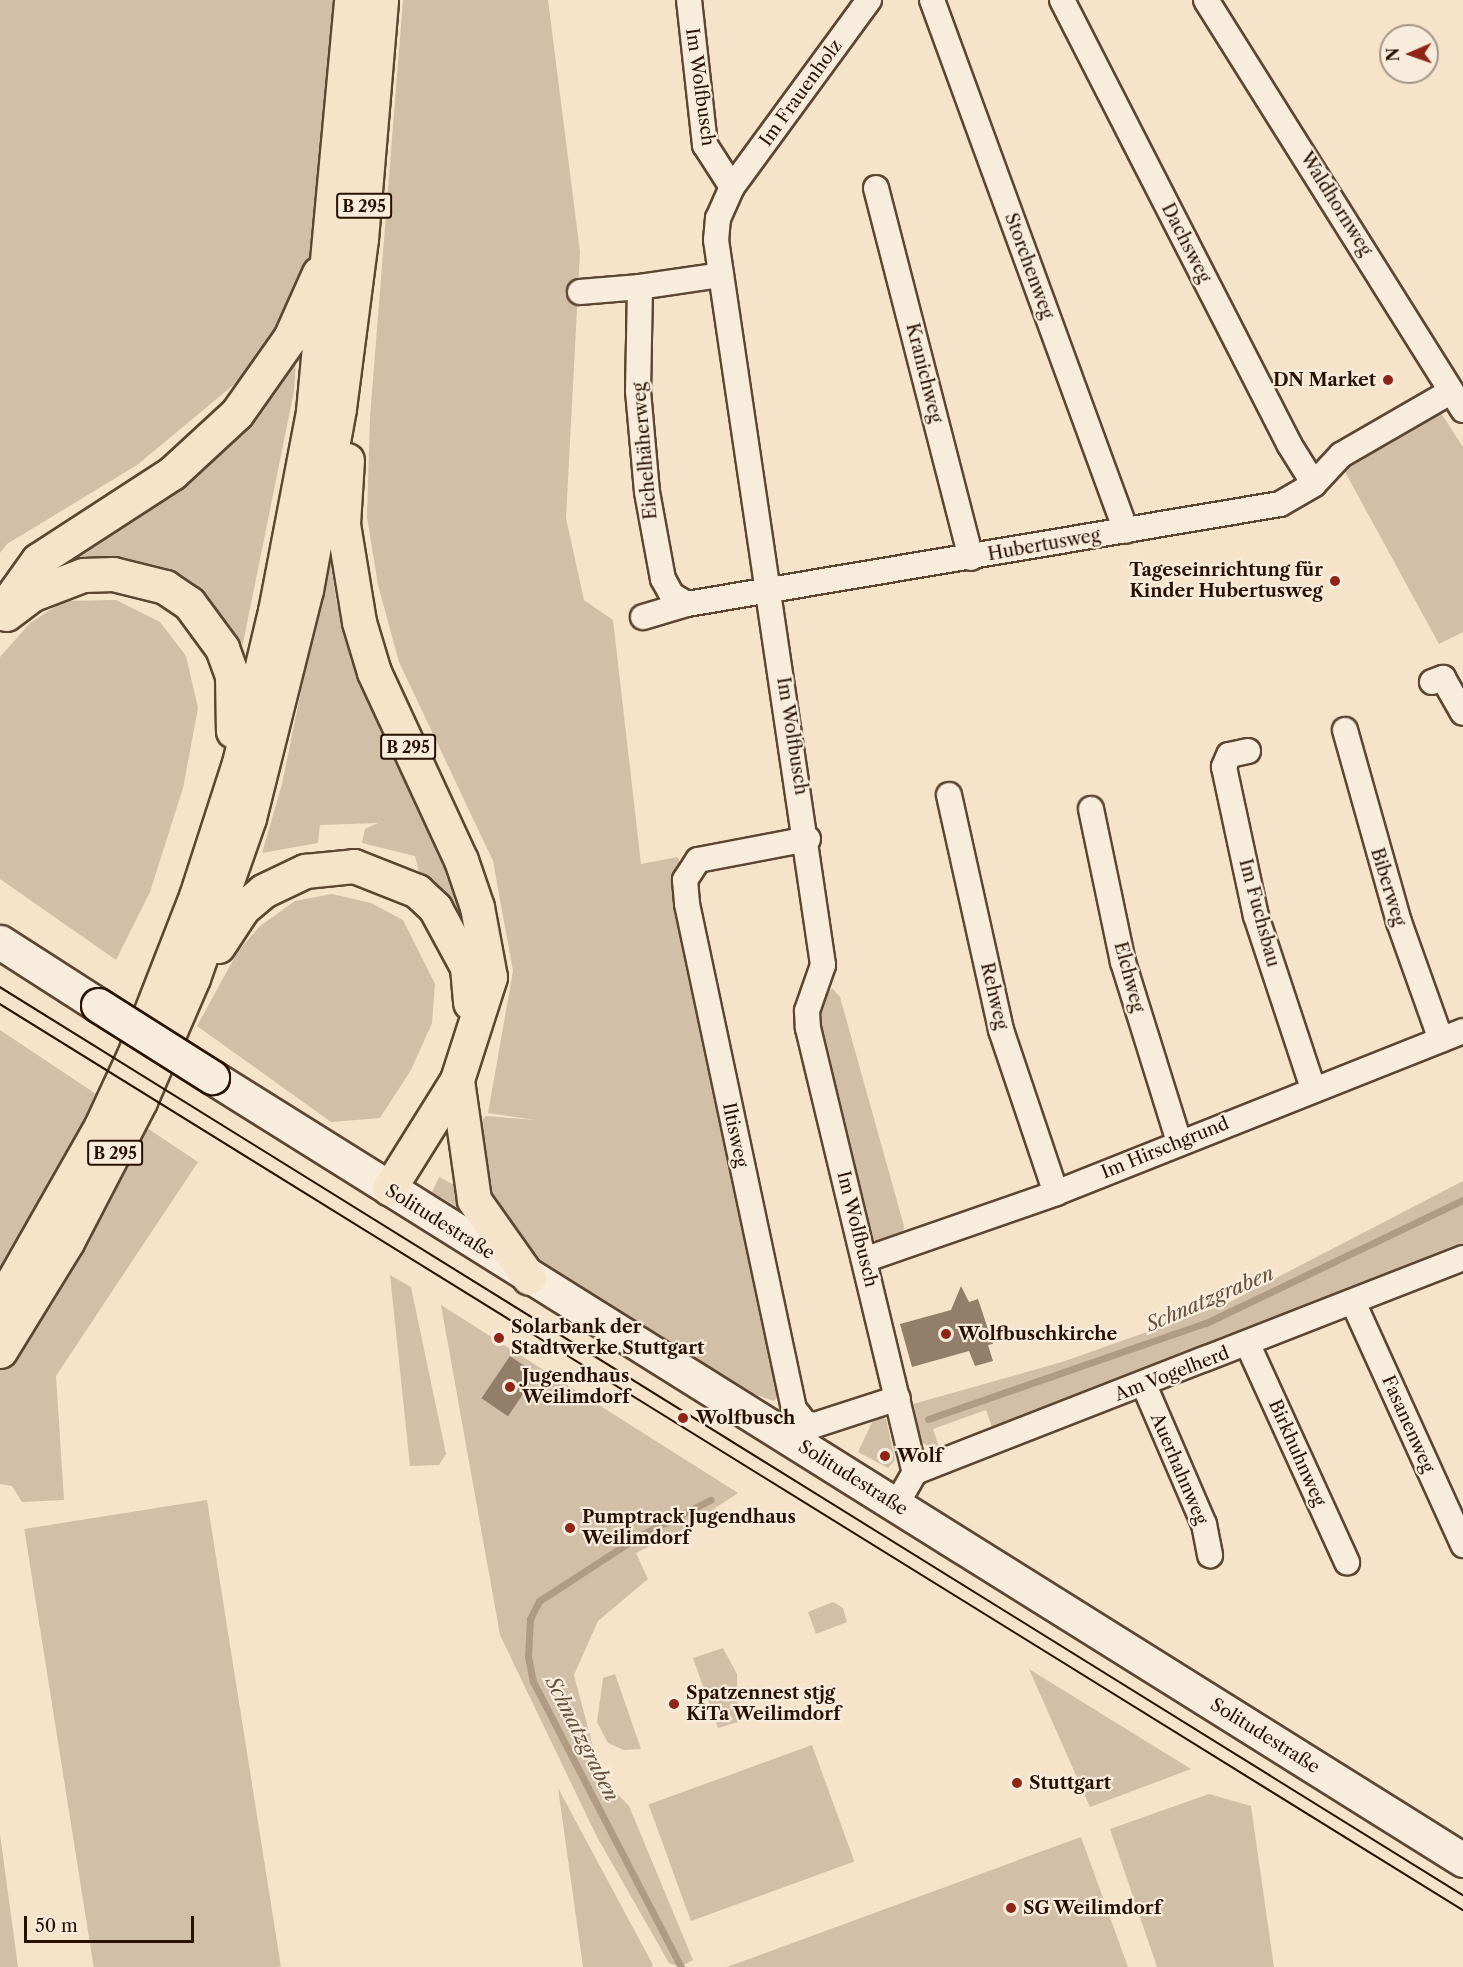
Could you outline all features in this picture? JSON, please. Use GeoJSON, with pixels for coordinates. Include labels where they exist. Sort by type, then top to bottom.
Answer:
{"type":"FeatureCollection","features":[{"type":"Feature","properties":{"kind":"main road","name":"B 295"},"geometry":{"type":"LineString","coordinates":[[0,1304],[101,1126],[134,1055],[196,896],[239,763],[309,434],[330,250],[351,0]]}},
{"type":"Feature","properties":{"kind":"main road","name":"B 295"},"geometry":{"type":"LineString","coordinates":[[0,1351],[114,1155],[193,978],[249,818],[286,680],[339,408],[361,239],[381,0]]}},
{"type":"Feature","properties":{"kind":"main road","name":"B 295"},"geometry":{"type":"LineString","coordinates":[[0,613],[38,560],[172,473],[237,413],[291,338],[330,250]]}},
{"type":"Feature","properties":{"kind":"main road","name":"B 295"},"geometry":{"type":"LineString","coordinates":[[339,408],[347,450],[344,524],[359,622],[374,672],[460,861],[485,943],[490,977],[473,1038],[457,1080],[388,1189]]}},
{"type":"Feature","properties":{"kind":"main road"},"geometry":{"type":"LineString","coordinates":[[0,618],[33,594],[83,575],[112,574],[165,587],[189,603],[222,648],[232,675],[232,731],[239,763]]}},
{"type":"Feature","properties":{"kind":"main road","name":"B 295"},"geometry":{"type":"LineString","coordinates":[[193,978],[243,909],[263,891],[305,871],[354,866],[394,879],[417,891],[435,908],[467,967],[473,1038]]}},
{"type":"Feature","properties":{"kind":"main road","name":"Solitudestraße"},"geometry":{"type":"LineString","coordinates":[[0,942],[388,1189],[1463,1860]]}},
{"type":"Feature","properties":{"kind":"main road","name":"B 295"},"geometry":{"type":"LineString","coordinates":[[457,1080],[474,1200],[530,1278]]}},
{"type":"Feature","properties":{"kind":"street","name":"Im Wolfbusch"},"geometry":{"type":"LineString","coordinates":[[689,0],[705,145],[732,187],[718,218],[721,275],[808,839],[823,965],[807,1011],[808,1028],[915,1472]]}},
{"type":"Feature","properties":{"kind":"street","name":"Im Frauenholz"},"geometry":{"type":"LineString","coordinates":[[732,187],[869,0]]}},
{"type":"Feature","properties":{"kind":"street","name":"Storchenweg"},"geometry":{"type":"LineString","coordinates":[[932,0],[1126,531]]}},
{"type":"Feature","properties":{"kind":"street","name":"Dachsweg"},"geometry":{"type":"LineString","coordinates":[[1062,0],[1289,444],[1314,484]]}},
{"type":"Feature","properties":{"kind":"street","name":"Waldhornweg"},"geometry":{"type":"LineString","coordinates":[[1206,0],[1456,401]]}},
{"type":"Feature","properties":{"kind":"street","name":"Kranichweg"},"geometry":{"type":"LineString","coordinates":[[876,188],[971,558]]}},
{"type":"Feature","properties":{"kind":"street"},"geometry":{"type":"LineString","coordinates":[[580,292],[640,287],[721,275]]}},
{"type":"Feature","properties":{"kind":"street","name":"Eichelhäherweg"},"geometry":{"type":"LineString","coordinates":[[640,287],[638,391],[647,492],[663,579],[672,595],[687,604]]}},
{"type":"Feature","properties":{"kind":"street","name":"Hubertusweg"},"geometry":{"type":"LineString","coordinates":[[770,593],[1280,504],[1314,484],[1341,455],[1456,401]]}},
{"type":"Feature","properties":{"kind":"street"},"geometry":{"type":"LineString","coordinates":[[643,617],[687,604],[770,593]]}},
{"type":"Feature","properties":{"kind":"street"},"geometry":{"type":"LineString","coordinates":[[1432,682],[1443,678],[1463,713]]}},
{"type":"Feature","properties":{"kind":"street","name":"Biberweg"},"geometry":{"type":"LineString","coordinates":[[1345,730],[1395,910],[1452,1036]]}},
{"type":"Feature","properties":{"kind":"street","name":"Im Fuchsbau"},"geometry":{"type":"LineString","coordinates":[[1248,751],[1230,755],[1224,767],[1256,916],[1313,1088]]}},
{"type":"Feature","properties":{"kind":"street","name":"Rehweg"},"geometry":{"type":"LineString","coordinates":[[949,795],[1001,1030],[1056,1193]]}},
{"type":"Feature","properties":{"kind":"street","name":"Elchweg"},"geometry":{"type":"LineString","coordinates":[[1091,808],[1123,962],[1179,1142]]}},
{"type":"Feature","properties":{"kind":"street","name":"Iltisweg"},"geometry":{"type":"LineString","coordinates":[[808,839],[698,860],[685,880],[790,1397],[805,1423],[815,1425],[898,1398]]}},
{"type":"Feature","properties":{"kind":"street","name":"Im Hirschgrund"},"geometry":{"type":"LineString","coordinates":[[864,1260],[1056,1193],[1313,1088],[1452,1036]]}},
{"type":"Feature","properties":{"kind":"street","name":"Am Vogelherd"},"geometry":{"type":"LineString","coordinates":[[915,1472],[1248,1345],[1462,1260]]}},
{"type":"Feature","properties":{"kind":"street","name":"Fasanenweg"},"geometry":{"type":"LineString","coordinates":[[1353,1302],[1463,1545]]}},
{"type":"Feature","properties":{"kind":"street","name":"Birkhuhnweg"},"geometry":{"type":"LineString","coordinates":[[1248,1345],[1347,1562]]}},
{"type":"Feature","properties":{"kind":"street","name":"Auerhahnweg"},"geometry":{"type":"LineString","coordinates":[[1144,1385],[1204,1524],[1210,1555]]}},
{"type":"Feature","properties":{"kind":"street"},"geometry":{"type":"LineString","coordinates":[[896,1505],[915,1472]]}},
{"type":"Feature","properties":{"kind":"shaded area"},"geometry":{"type":"Polygon","coordinates":[[[0,0],[335,0],[330,250],[290,338],[137,465],[7,544],[0,553],[0,0]]]}},
{"type":"Feature","properties":{"kind":"shaded area"},"geometry":{"type":"Polygon","coordinates":[[[403,0],[548,0],[580,252],[566,518],[584,600],[613,620],[641,864],[678,857],[685,880],[787,1387],[774,1401],[742,1390],[571,1285],[528,1252],[487,1183],[471,1132],[486,1116],[536,1120],[488,1113],[513,971],[493,861],[399,662],[378,585],[367,517],[370,417],[403,0]]]}},
{"type":"Feature","properties":{"kind":"shaded area"},"geometry":{"type":"Polygon","coordinates":[[[297,346],[294,391],[239,663],[206,601],[46,570],[297,346]]]}},
{"type":"Feature","properties":{"kind":"shaded area"},"geometry":{"type":"Polygon","coordinates":[[[1441,413],[1463,447],[1463,632],[1439,644],[1344,470],[1441,413]]]}},
{"type":"Feature","properties":{"kind":"shaded area"},"geometry":{"type":"Polygon","coordinates":[[[329,555],[337,605],[360,672],[438,839],[469,932],[420,876],[415,856],[362,843],[365,829],[378,823],[320,825],[318,843],[262,853],[282,784],[329,555]]]}},
{"type":"Feature","properties":{"kind":"shaded area"},"geometry":{"type":"Polygon","coordinates":[[[116,600],[160,622],[186,656],[198,708],[183,788],[150,892],[116,960],[0,879],[0,657],[30,623],[64,601],[116,600]]]}},
{"type":"Feature","properties":{"kind":"shaded area"},"geometry":{"type":"Polygon","coordinates":[[[332,894],[371,903],[403,920],[435,984],[432,1023],[411,1070],[380,1118],[331,1122],[197,1026],[238,951],[260,926],[295,901],[332,894]]]}},
{"type":"Feature","properties":{"kind":"shaded area"},"geometry":{"type":"Polygon","coordinates":[[[832,988],[840,997],[904,1226],[903,1236],[878,1243],[871,1236],[822,1036],[822,1001],[832,988]]]}},
{"type":"Feature","properties":{"kind":"shaded area"},"geometry":{"type":"Polygon","coordinates":[[[0,1030],[198,1162],[56,1376],[64,1500],[22,1502],[12,1486],[0,1484],[0,1030]]]}},
{"type":"Feature","properties":{"kind":"shaded area"},"geometry":{"type":"Polygon","coordinates":[[[439,1177],[458,1187],[470,1214],[432,1192],[439,1177]]]}},
{"type":"Feature","properties":{"kind":"shaded area"},"geometry":{"type":"Polygon","coordinates":[[[1463,1181],[1463,1246],[993,1430],[986,1410],[933,1429],[940,1450],[932,1450],[921,1441],[913,1404],[1062,1362],[1226,1304],[1463,1181]]]}},
{"type":"Feature","properties":{"kind":"shaded area"},"geometry":{"type":"Polygon","coordinates":[[[390,1275],[411,1287],[446,1454],[439,1465],[410,1466],[390,1275]]]}},
{"type":"Feature","properties":{"kind":"shaded area"},"geometry":{"type":"Polygon","coordinates":[[[441,1305],[738,1493],[682,1530],[636,1553],[648,1579],[598,1621],[574,1675],[601,1777],[629,1806],[693,1960],[680,1967],[669,1963],[597,1837],[500,1635],[441,1305]]]}},
{"type":"Feature","properties":{"kind":"shaded area"},"geometry":{"type":"Polygon","coordinates":[[[876,1414],[886,1419],[895,1460],[888,1468],[858,1452],[876,1414]]]}},
{"type":"Feature","properties":{"kind":"shaded area"},"geometry":{"type":"Polygon","coordinates":[[[207,1500],[281,1966],[94,1967],[24,1529],[207,1500]]]}},
{"type":"Feature","properties":{"kind":"shaded area"},"geometry":{"type":"Polygon","coordinates":[[[833,1602],[843,1608],[847,1622],[816,1634],[808,1612],[833,1602]]]}},
{"type":"Feature","properties":{"kind":"shaded area"},"geometry":{"type":"Polygon","coordinates":[[[723,1648],[737,1674],[738,1722],[718,1728],[693,1658],[723,1648]]]}},
{"type":"Feature","properties":{"kind":"shaded area"},"geometry":{"type":"Polygon","coordinates":[[[1029,1669],[1191,1769],[1090,1807],[1029,1669]]]}},
{"type":"Feature","properties":{"kind":"shaded area"},"geometry":{"type":"Polygon","coordinates":[[[615,1674],[641,1749],[624,1750],[608,1743],[597,1722],[603,1678],[615,1674]]]}},
{"type":"Feature","properties":{"kind":"shaded area"},"geometry":{"type":"Polygon","coordinates":[[[812,1745],[854,1862],[691,1921],[648,1805],[812,1745]]]}},
{"type":"Feature","properties":{"kind":"shaded area"},"geometry":{"type":"Polygon","coordinates":[[[558,1788],[653,1965],[651,1967],[583,1967],[558,1788]]]}},
{"type":"Feature","properties":{"kind":"shaded area"},"geometry":{"type":"Polygon","coordinates":[[[1209,1794],[1251,1806],[1274,1967],[1157,1967],[1110,1829],[1209,1794]]]}},
{"type":"Feature","properties":{"kind":"shaded area"},"geometry":{"type":"Polygon","coordinates":[[[0,1834],[18,1967],[0,1967],[0,1834]]]}},
{"type":"Feature","properties":{"kind":"shaded area","name":"SG Weilimdorf"},"geometry":{"type":"Polygon","coordinates":[[[1081,1837],[1128,1967],[727,1967],[1081,1837]]]}},
{"type":"Feature","properties":{"kind":"building","name":"Wolfbuschkirche"},"geometry":{"type":"Polygon","coordinates":[[[961,1286],[969,1302],[978,1299],[993,1344],[988,1345],[993,1361],[975,1366],[969,1351],[912,1367],[900,1324],[951,1310],[961,1286]]]}},
{"type":"Feature","properties":{"kind":"building","name":"Jugendhaus Weilimdorf"},"geometry":{"type":"Polygon","coordinates":[[[510,1356],[537,1374],[508,1416],[481,1398],[510,1356]]]}},
{"type":"Feature","properties":{"kind":"waterway","name":"Schnatzgraben"},"geometry":{"type":"LineString","coordinates":[[928,1419],[1206,1323],[1463,1200]]}},
{"type":"Feature","properties":{"kind":"waterway","name":"Schnatzgraben"},"geometry":{"type":"LineString","coordinates":[[681,1967],[533,1682],[528,1657],[530,1619],[539,1601],[639,1536],[710,1500]]}},
{"type":"Feature","properties":{"kind":"tram line"},"geometry":{"type":"LineString","coordinates":[[0,987],[1463,1895]]}},
{"type":"Feature","properties":{"kind":"tram line"},"geometry":{"type":"LineString","coordinates":[[0,1004],[1463,1910]]}},
{"type":"Feature","properties":{"kind":"place","name":"DN Market"},"geometry":{"type":"Point","coordinates":[1388,380]}},
{"type":"Feature","properties":{"kind":"place","name":"Tageseinrichtung für Kinder Hubertusweg"},"geometry":{"type":"Point","coordinates":[1335,581]}},
{"type":"Feature","properties":{"kind":"place","name":"Wolfbuschkirche"},"geometry":{"type":"Point","coordinates":[946,1334]}},
{"type":"Feature","properties":{"kind":"place","name":"Solarbank der Stadtwerke Stuttgart"},"geometry":{"type":"Point","coordinates":[499,1338]}},
{"type":"Feature","properties":{"kind":"place","name":"Jugendhaus Weilimdorf"},"geometry":{"type":"Point","coordinates":[510,1387]}},
{"type":"Feature","properties":{"kind":"place","name":"Wolfbusch"},"geometry":{"type":"Point","coordinates":[683,1418]}},
{"type":"Feature","properties":{"kind":"place","name":"Wolf"},"geometry":{"type":"Point","coordinates":[885,1456]}},
{"type":"Feature","properties":{"kind":"place","name":"Pumptrack Jugendhaus Weilimdorf"},"geometry":{"type":"Point","coordinates":[570,1528]}},
{"type":"Feature","properties":{"kind":"place","name":"Spatzennest stjg KiTa Weilimdorf"},"geometry":{"type":"Point","coordinates":[674,1704]}},
{"type":"Feature","properties":{"kind":"place","name":"Stuttgart"},"geometry":{"type":"Point","coordinates":[1017,1783]}},
{"type":"Feature","properties":{"kind":"place","name":"SG Weilimdorf"},"geometry":{"type":"Point","coordinates":[1011,1908]}}]}
